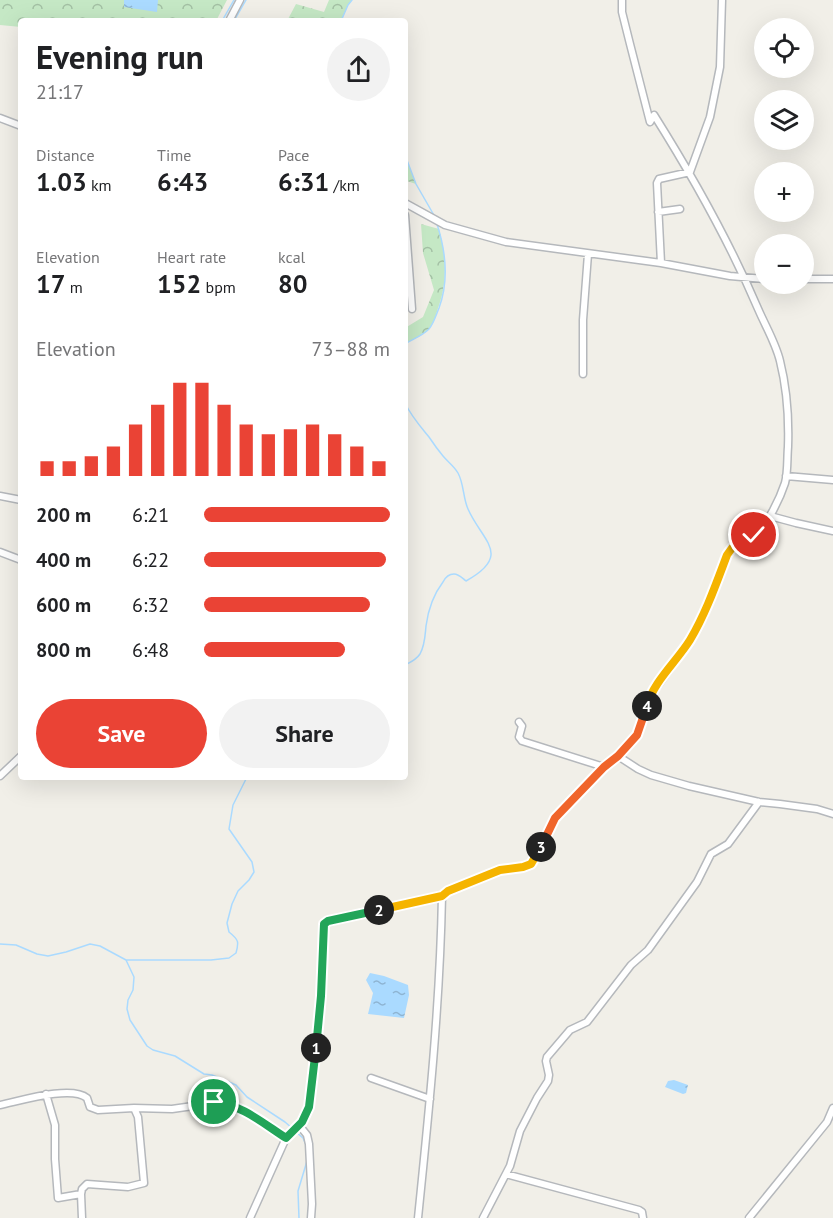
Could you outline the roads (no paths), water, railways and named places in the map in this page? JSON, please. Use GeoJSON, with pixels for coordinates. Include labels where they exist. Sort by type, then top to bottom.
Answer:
{"type":"FeatureCollection","features":[{"type":"Feature","properties":{"kind":"street"},"geometry":{"type":"LineString","coordinates":[[231,18],[240,0]]}},
{"type":"Feature","properties":{"kind":"street"},"geometry":{"type":"LineString","coordinates":[[250,1218],[287,1137],[302,1122],[309,1107],[321,996],[324,924],[328,921],[442,896],[448,891],[500,870],[531,864],[555,818],[637,735],[648,699],[689,642],[704,616],[727,555],[732,548],[754,535],[763,526],[785,484],[787,403],[780,358],[745,278],[690,172],[654,115],[650,122],[627,34],[622,0]]}},
{"type":"Feature","properties":{"kind":"street"},"geometry":{"type":"LineString","coordinates":[[690,172],[710,117],[720,67],[723,0]]}},
{"type":"Feature","properties":{"kind":"street"},"geometry":{"type":"LineString","coordinates":[[0,118],[18,125]]}},
{"type":"Feature","properties":{"kind":"street"},"geometry":{"type":"LineString","coordinates":[[661,263],[657,181],[690,172]]}},
{"type":"Feature","properties":{"kind":"street"},"geometry":{"type":"LineString","coordinates":[[408,205],[445,225],[506,242],[754,278]]}},
{"type":"Feature","properties":{"kind":"street"},"geometry":{"type":"LineString","coordinates":[[658,212],[680,209]]}},
{"type":"Feature","properties":{"kind":"street"},"geometry":{"type":"LineString","coordinates":[[584,374],[583,320],[588,254]]}},
{"type":"Feature","properties":{"kind":"street"},"geometry":{"type":"LineString","coordinates":[[408,255],[412,309]]}},
{"type":"Feature","properties":{"kind":"street"},"geometry":{"type":"LineString","coordinates":[[814,279],[833,279]]}},
{"type":"Feature","properties":{"kind":"street"},"geometry":{"type":"LineString","coordinates":[[786,476],[833,480]]}},
{"type":"Feature","properties":{"kind":"street"},"geometry":{"type":"LineString","coordinates":[[0,496],[18,499]]}},
{"type":"Feature","properties":{"kind":"street"},"geometry":{"type":"LineString","coordinates":[[770,516],[833,531]]}},
{"type":"Feature","properties":{"kind":"street"},"geometry":{"type":"LineString","coordinates":[[0,552],[18,559]]}},
{"type":"Feature","properties":{"kind":"street"},"geometry":{"type":"LineString","coordinates":[[519,722],[522,726],[519,737],[522,741],[604,767]]}},
{"type":"Feature","properties":{"kind":"street"},"geometry":{"type":"LineString","coordinates":[[618,756],[651,775],[689,786],[759,802],[817,809],[833,814]]}},
{"type":"Feature","properties":{"kind":"street"},"geometry":{"type":"LineString","coordinates":[[0,776],[18,759]]}},
{"type":"Feature","properties":{"kind":"street"},"geometry":{"type":"LineString","coordinates":[[483,1218],[510,1166],[520,1131],[549,1078],[547,1057],[570,1030],[587,1022],[619,979],[648,950],[697,882],[711,854],[728,844],[759,802]]}},
{"type":"Feature","properties":{"kind":"street"},"geometry":{"type":"LineString","coordinates":[[418,1218],[441,962],[442,896]]}},
{"type":"Feature","properties":{"kind":"street"},"geometry":{"type":"LineString","coordinates":[[371,1078],[430,1099]]}},
{"type":"Feature","properties":{"kind":"street"},"geometry":{"type":"LineString","coordinates":[[0,1106],[46,1094],[83,1095],[87,1098],[90,1107],[95,1110],[172,1109],[214,1102],[244,1111],[287,1137]]}},
{"type":"Feature","properties":{"kind":"street"},"geometry":{"type":"LineString","coordinates":[[46,1094],[55,1125],[58,1198],[81,1194]]}},
{"type":"Feature","properties":{"kind":"street"},"geometry":{"type":"LineString","coordinates":[[82,1218],[81,1194],[87,1184],[128,1187],[144,1183],[138,1117],[134,1108]]}},
{"type":"Feature","properties":{"kind":"street"},"geometry":{"type":"LineString","coordinates":[[749,1218],[826,1122],[833,1108]]}},
{"type":"Feature","properties":{"kind":"street"},"geometry":{"type":"LineString","coordinates":[[298,1126],[307,1135],[309,1144],[311,1218]]}},
{"type":"Feature","properties":{"kind":"street"},"geometry":{"type":"LineString","coordinates":[[506,1174],[639,1210],[643,1218]]}},
{"type":"Feature","properties":{"kind":"water"},"geometry":{"type":"Polygon","coordinates":[[[124,0],[158,0],[157,12],[124,7],[124,0]]]}},
{"type":"Feature","properties":{"kind":"water"},"geometry":{"type":"Polygon","coordinates":[[[370,973],[408,985],[409,995],[404,1018],[368,1014],[373,993],[366,980],[370,973]]]}},
{"type":"Feature","properties":{"kind":"water"},"geometry":{"type":"Polygon","coordinates":[[[674,1080],[688,1085],[686,1093],[665,1087],[668,1081],[674,1080]]]}},
{"type":"Feature","properties":{"kind":"waterway"},"geometry":{"type":"LineString","coordinates":[[224,18],[234,0]]}},
{"type":"Feature","properties":{"kind":"waterway"},"geometry":{"type":"LineString","coordinates":[[236,18],[246,0]]}},
{"type":"Feature","properties":{"kind":"waterway"},"geometry":{"type":"LineString","coordinates":[[342,18],[352,0]]}},
{"type":"Feature","properties":{"kind":"waterway"},"geometry":{"type":"LineString","coordinates":[[408,163],[416,184],[435,217]]}},
{"type":"Feature","properties":{"kind":"waterway"},"geometry":{"type":"LineString","coordinates":[[408,342],[429,329],[442,298],[445,266],[443,245],[437,224]]}},
{"type":"Feature","properties":{"kind":"waterway"},"geometry":{"type":"LineString","coordinates":[[408,408],[441,454],[458,473],[468,509],[486,539],[491,555],[488,563],[480,572],[466,581],[456,574],[446,578],[436,592],[430,609],[422,651],[408,663]]}},
{"type":"Feature","properties":{"kind":"waterway"},"geometry":{"type":"LineString","coordinates":[[0,944],[16,945],[48,956],[90,944],[100,946],[126,960],[229,958],[236,953],[238,944],[229,932],[227,923],[232,904],[238,891],[254,872],[252,862],[229,829],[233,805],[246,780]]}},
{"type":"Feature","properties":{"kind":"waterway"},"geometry":{"type":"LineString","coordinates":[[126,960],[134,977],[133,990],[127,1009],[130,1020],[147,1046],[175,1056],[204,1074],[236,1085],[247,1097],[293,1129]]}},
{"type":"Feature","properties":{"kind":"waterway"},"geometry":{"type":"LineString","coordinates":[[296,1132],[303,1138],[306,1145]]}},
{"type":"Feature","properties":{"kind":"waterway"},"geometry":{"type":"LineString","coordinates":[[299,1218],[298,1191],[307,1161]]}}]}
